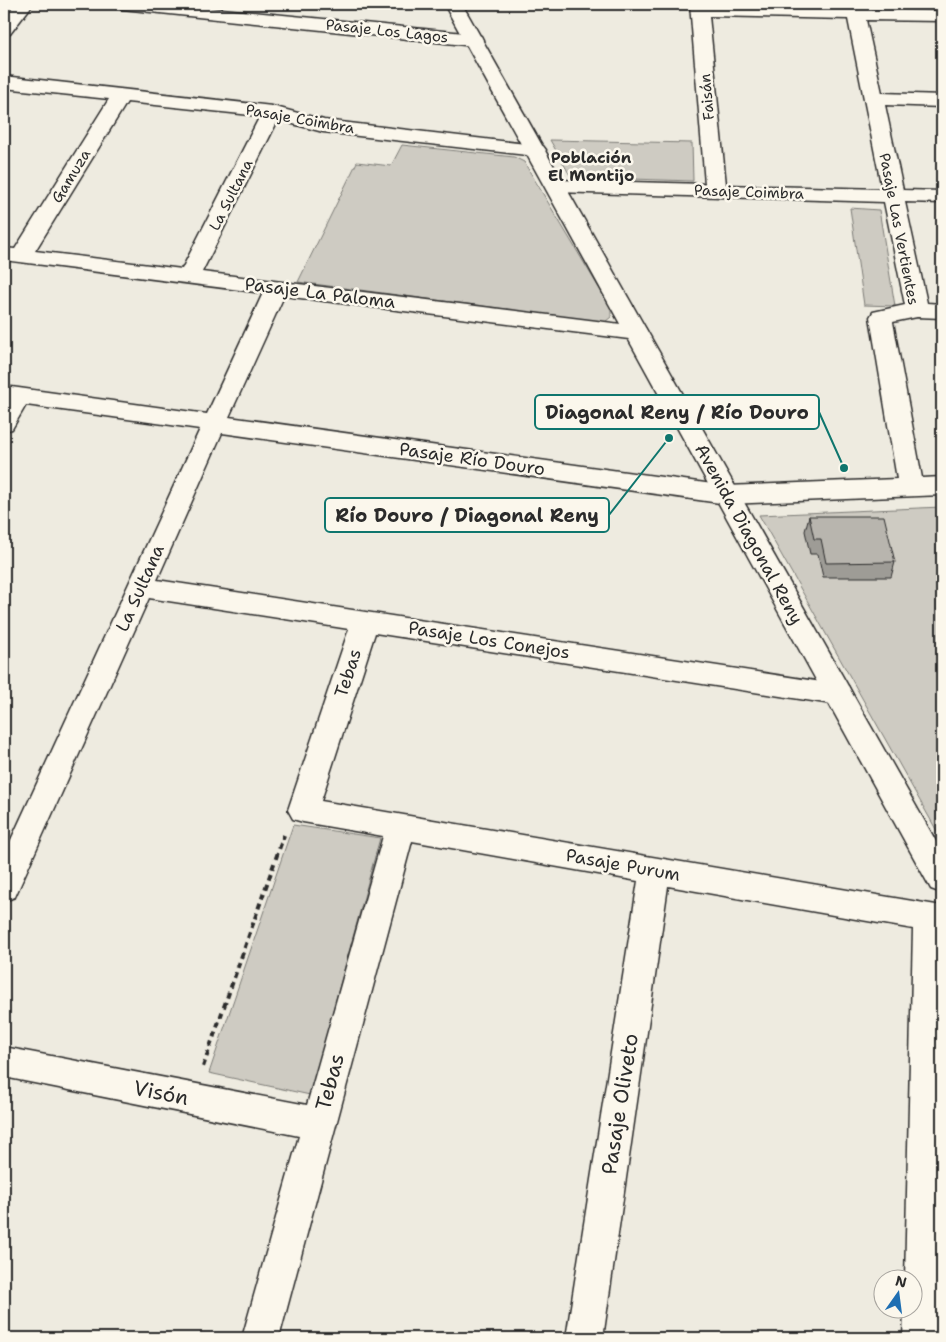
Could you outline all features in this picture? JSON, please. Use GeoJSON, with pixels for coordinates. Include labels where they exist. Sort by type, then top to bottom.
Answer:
{"type":"FeatureCollection","features":[{"type":"Feature","properties":{"kind":"street"},"geometry":{"type":"LineString","coordinates":[[4,30],[24,4]]}},
{"type":"Feature","properties":{"kind":"street","name":"Pasaje Los Lagos"},"geometry":{"type":"LineString","coordinates":[[122,4],[474,40]]}},
{"type":"Feature","properties":{"kind":"street","name":"Avenida Diagonal Reny"},"geometry":{"type":"LineString","coordinates":[[453,4],[942,880]]}},
{"type":"Feature","properties":{"kind":"street"},"geometry":{"type":"LineString","coordinates":[[699,7],[855,9],[942,16]]}},
{"type":"Feature","properties":{"kind":"street","name":"Faisán"},"geometry":{"type":"LineString","coordinates":[[699,7],[716,191]]}},
{"type":"Feature","properties":{"kind":"street","name":"Pasaje Las Vertientes"},"geometry":{"type":"LineString","coordinates":[[855,9],[917,310],[881,317],[911,487]]}},
{"type":"Feature","properties":{"kind":"street","name":"Pasaje Coimbra"},"geometry":{"type":"LineString","coordinates":[[4,82],[272,112],[323,126],[536,150]]}},
{"type":"Feature","properties":{"kind":"street","name":"Gamuza"},"geometry":{"type":"LineString","coordinates":[[12,255],[121,95]]}},
{"type":"Feature","properties":{"kind":"street"},"geometry":{"type":"LineString","coordinates":[[874,99],[942,101]]}},
{"type":"Feature","properties":{"kind":"street","name":"La Sultana"},"geometry":{"type":"LineString","coordinates":[[189,277],[272,112]]}},
{"type":"Feature","properties":{"kind":"street","name":"Pasaje Coimbra"},"geometry":{"type":"LineString","coordinates":[[556,186],[942,198]]}},
{"type":"Feature","properties":{"kind":"street","name":"Pasaje La Paloma"},"geometry":{"type":"LineString","coordinates":[[12,255],[637,333]]}},
{"type":"Feature","properties":{"kind":"street","name":"La Sultana"},"geometry":{"type":"LineString","coordinates":[[4,888],[276,288]]}},
{"type":"Feature","properties":{"kind":"street"},"geometry":{"type":"LineString","coordinates":[[917,310],[942,311]]}},
{"type":"Feature","properties":{"kind":"street"},"geometry":{"type":"LineString","coordinates":[[4,423],[11,395]]}},
{"type":"Feature","properties":{"kind":"street","name":"Pasaje Río Douro"},"geometry":{"type":"LineString","coordinates":[[11,395],[726,495],[942,486]]}},
{"type":"Feature","properties":{"kind":"street","name":"Pasaje Los Conejos"},"geometry":{"type":"LineString","coordinates":[[141,587],[838,694]]}},
{"type":"Feature","properties":{"kind":"street","name":"Tebas"},"geometry":{"type":"LineString","coordinates":[[303,810],[365,621]]}},
{"type":"Feature","properties":{"kind":"street","name":"Pasaje Purum"},"geometry":{"type":"LineString","coordinates":[[303,810],[936,918]]}},
{"type":"Feature","properties":{"kind":"street","name":"Tebas"},"geometry":{"type":"LineString","coordinates":[[260,1338],[401,827]]}},
{"type":"Feature","properties":{"kind":"street","name":"Pasaje Oliveto"},"geometry":{"type":"LineString","coordinates":[[584,1338],[655,870]]}},
{"type":"Feature","properties":{"kind":"street"},"geometry":{"type":"LineString","coordinates":[[922,1338],[936,918]]}},
{"type":"Feature","properties":{"kind":"street","name":"Visón"},"geometry":{"type":"LineString","coordinates":[[4,1062],[319,1124]]}},
{"type":"Feature","properties":{"kind":"path"},"geometry":{"type":"LineString","coordinates":[[192,1099],[289,820],[303,810]]}},
{"type":"Feature","properties":{"kind":"shaded area"},"geometry":{"type":"Polygon","coordinates":[[[835,4],[835,8],[716,5],[835,4]]]}},
{"type":"Feature","properties":{"kind":"shaded area"},"geometry":{"type":"Polygon","coordinates":[[[550,140],[692,143],[693,181],[571,177],[550,140]]]}},
{"type":"Feature","properties":{"kind":"shaded area"},"geometry":{"type":"Polygon","coordinates":[[[402,145],[514,157],[524,162],[611,308],[611,317],[605,322],[298,282],[357,162],[391,166],[402,145]]]}},
{"type":"Feature","properties":{"kind":"shaded area"},"geometry":{"type":"Polygon","coordinates":[[[850,208],[879,210],[895,306],[864,305],[850,208]]]}},
{"type":"Feature","properties":{"kind":"shaded area"},"geometry":{"type":"Polygon","coordinates":[[[942,507],[942,840],[759,515],[942,507]]]}},
{"type":"Feature","properties":{"kind":"shaded area"},"geometry":{"type":"Polygon","coordinates":[[[293,825],[380,838],[310,1095],[209,1073],[293,825]]]}},
{"type":"Feature","properties":{"kind":"shaded area"},"geometry":{"type":"Polygon","coordinates":[[[942,976],[942,1338],[936,1338],[942,976]]]}},
{"type":"Feature","properties":{"kind":"building"},"geometry":{"type":"Polygon","coordinates":[[[809,516],[884,516],[895,562],[826,563],[821,539],[814,539],[809,516]]]}},
{"type":"Feature","properties":{"kind":"place","name":"Río Douro / Diagonal Reny"},"geometry":{"type":"Point","coordinates":[669,438]}},
{"type":"Feature","properties":{"kind":"place","name":"Diagonal Reny / Río Douro"},"geometry":{"type":"Point","coordinates":[844,468]}},
{"type":"Feature","properties":{"kind":"district","name":"Población El Montijo"},"geometry":{"type":"Point","coordinates":[591,166]}}]}
